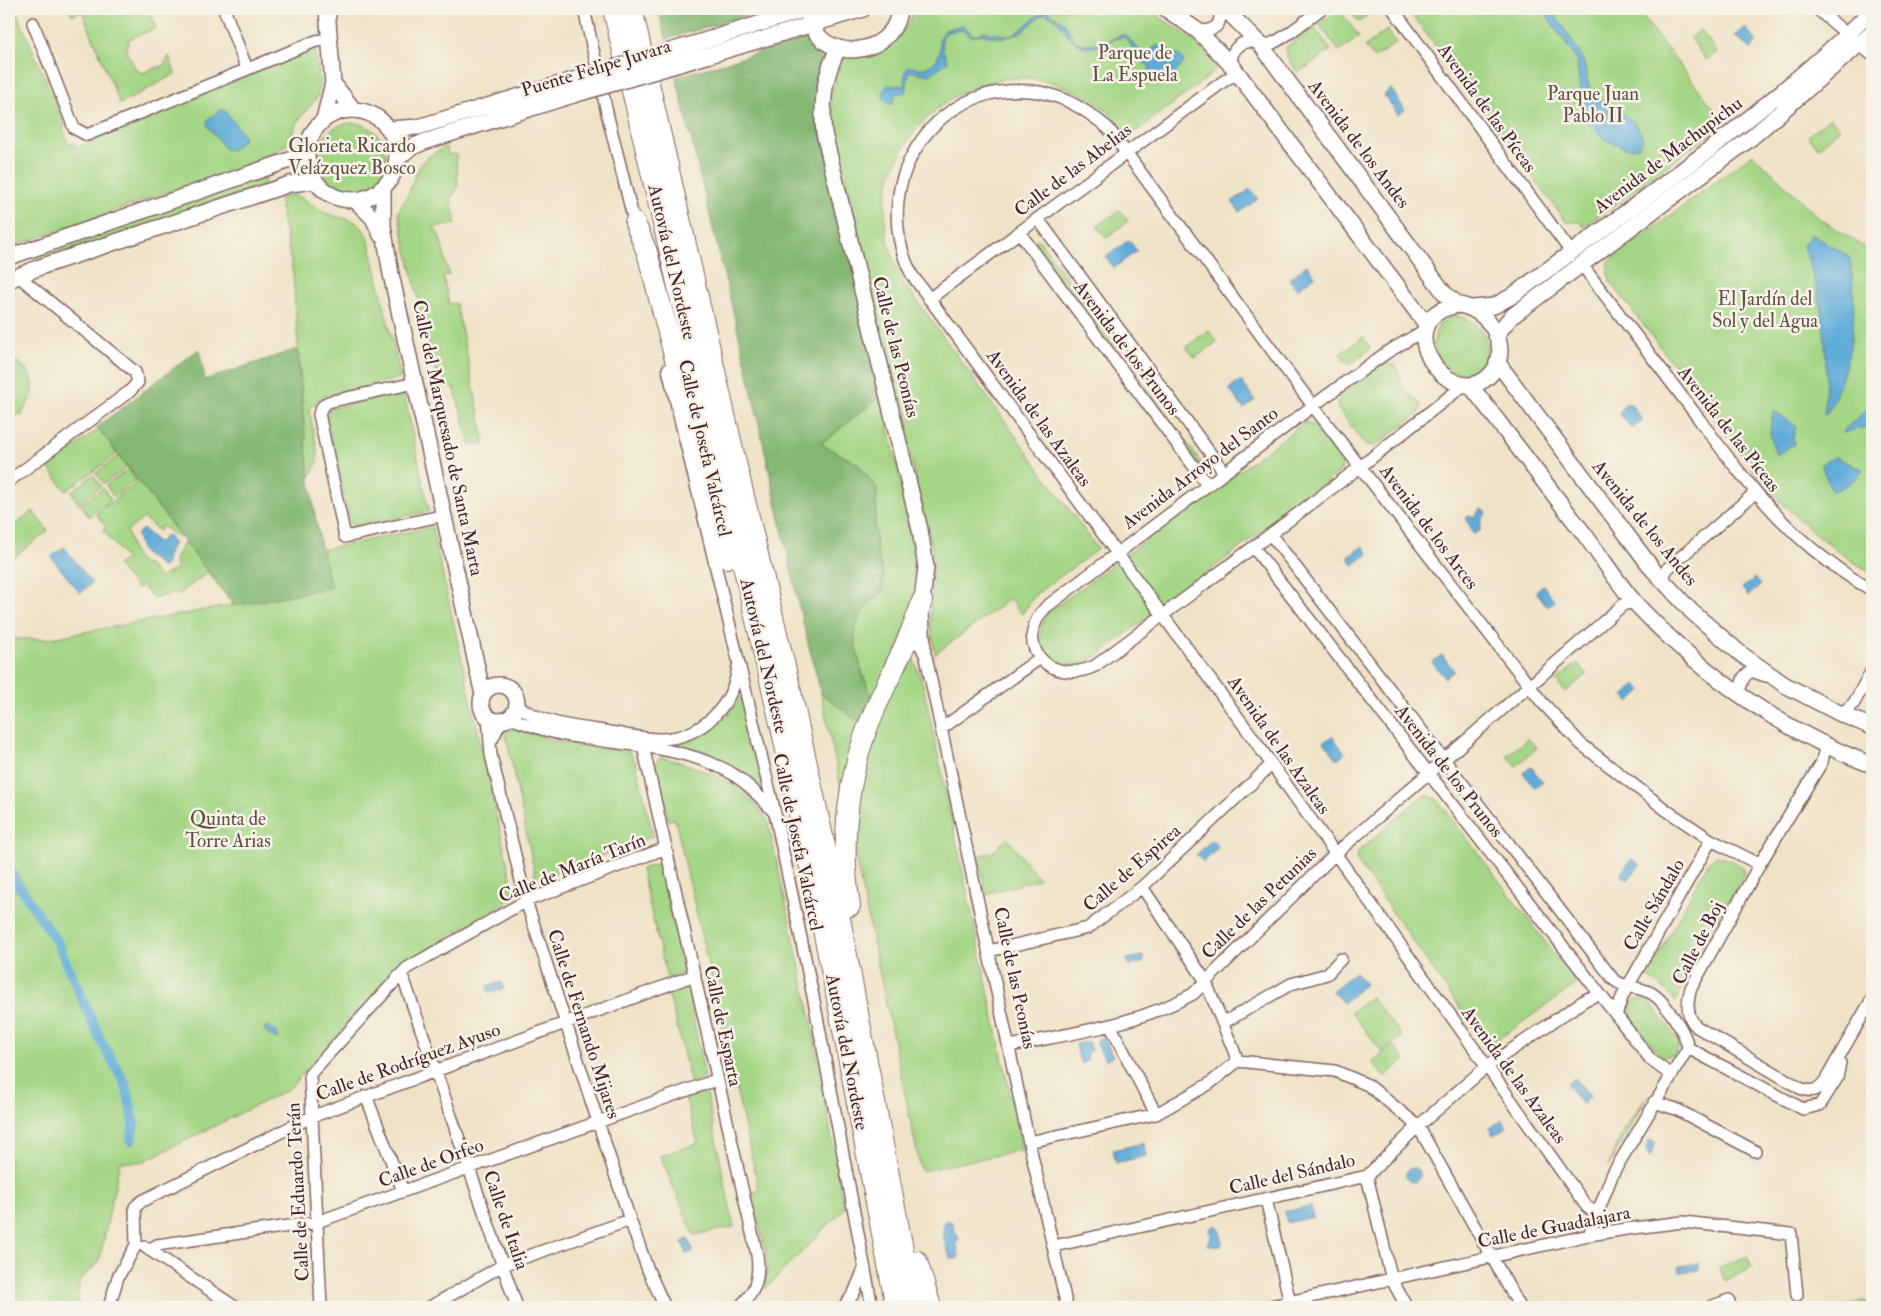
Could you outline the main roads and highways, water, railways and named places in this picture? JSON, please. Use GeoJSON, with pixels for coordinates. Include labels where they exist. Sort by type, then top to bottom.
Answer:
{"type":"FeatureCollection","features":[{"type":"Feature","properties":{"kind":"highway","name":"Autovía del Nordeste"},"geometry":{"type":"LineString","coordinates":[[613,9],[783,736],[836,988],[896,1307]]}},
{"type":"Feature","properties":{"kind":"highway","name":"Autovía del Nordeste"},"geometry":{"type":"LineString","coordinates":[[632,9],[736,467],[791,692],[833,882],[914,1307]]}},
{"type":"Feature","properties":{"kind":"highway"},"geometry":{"type":"LineString","coordinates":[[635,223],[647,252],[766,699],[783,736]]}},
{"type":"Feature","properties":{"kind":"highway"},"geometry":{"type":"LineString","coordinates":[[874,1096],[860,966],[846,886],[846,834],[852,784],[864,737],[906,644],[922,601]]}},
{"type":"Feature","properties":{"kind":"highway"},"geometry":{"type":"LineString","coordinates":[[879,1121],[904,1204],[919,1272],[931,1307]]}},
{"type":"Feature","properties":{"kind":"main road"},"geometry":{"type":"LineString","coordinates":[[324,119],[333,83],[327,9]]}},
{"type":"Feature","properties":{"kind":"main road"},"geometry":{"type":"LineString","coordinates":[[807,9],[811,24],[823,39],[839,48],[854,50],[870,48],[883,40],[893,28],[899,9]]}},
{"type":"Feature","properties":{"kind":"main road","name":"Puente Felipe Juvara"},"geometry":{"type":"LineString","coordinates":[[708,47],[807,9]]}},
{"type":"Feature","properties":{"kind":"main road","name":"Puente Felipe Juvara"},"geometry":{"type":"LineString","coordinates":[[390,129],[418,127],[571,88],[708,47],[811,24],[863,9]]}},
{"type":"Feature","properties":{"kind":"main road"},"geometry":{"type":"LineString","coordinates":[[1166,9],[1198,31],[1236,71],[1425,327],[1426,350],[1438,371],[1449,379],[1467,385],[1636,603],[1678,646],[1738,694],[1773,718],[1825,747],[1872,765]]}},
{"type":"Feature","properties":{"kind":"main road","name":"Avenida de los Andes"},"geometry":{"type":"LineString","coordinates":[[1225,9],[1261,45],[1445,294],[1466,306]]}},
{"type":"Feature","properties":{"kind":"main road","name":"Avenida de Machupichu"},"geometry":{"type":"LineString","coordinates":[[1466,306],[1494,306],[1501,303],[1728,137],[1794,84],[1872,12]]}},
{"type":"Feature","properties":{"kind":"main road","name":"Avenida de Machupichu"},"geometry":{"type":"LineString","coordinates":[[1496,334],[1511,317],[1751,138],[1860,46],[1872,33]]}},
{"type":"Feature","properties":{"kind":"main road","name":"Calle de las Peonías"},"geometry":{"type":"LineString","coordinates":[[839,48],[826,83],[823,106],[824,133],[920,530],[926,567],[922,601]]}},
{"type":"Feature","properties":{"kind":"main road"},"geometry":{"type":"LineString","coordinates":[[333,83],[353,109]]}},
{"type":"Feature","properties":{"kind":"main road","name":"Puente Felipe Juvara"},"geometry":{"type":"LineString","coordinates":[[397,159],[410,148],[424,142],[571,88]]}},
{"type":"Feature","properties":{"kind":"main road"},"geometry":{"type":"LineString","coordinates":[[353,109],[374,115],[390,129],[397,149],[394,172],[383,188],[366,198],[356,200],[332,196],[314,181],[307,164],[307,154],[313,131],[324,119],[333,113],[353,109]]}},
{"type":"Feature","properties":{"kind":"main road"},"geometry":{"type":"LineString","coordinates":[[9,258],[307,154]]}},
{"type":"Feature","properties":{"kind":"main road"},"geometry":{"type":"LineString","coordinates":[[13,278],[290,184],[314,181]]}},
{"type":"Feature","properties":{"kind":"main road","name":"Calle del Marquesado de Santa Marta"},"geometry":{"type":"LineString","coordinates":[[383,188],[382,212],[386,249],[471,636],[483,695],[481,707],[504,715],[513,692],[501,686],[482,662],[471,636]]}},
{"type":"Feature","properties":{"kind":"main road","name":"Calle del Marquesado de Santa Marta"},"geometry":{"type":"LineString","coordinates":[[356,200],[373,218],[386,249]]}},
{"type":"Feature","properties":{"kind":"main road"},"geometry":{"type":"LineString","coordinates":[[1571,252],[1582,265]]}},
{"type":"Feature","properties":{"kind":"main road"},"geometry":{"type":"LineString","coordinates":[[9,258],[16,264],[13,278]]}},
{"type":"Feature","properties":{"kind":"main road"},"geometry":{"type":"LineString","coordinates":[[1425,327],[1444,308],[1466,306],[1488,319],[1496,334],[1498,345],[1496,362],[1487,378],[1467,385]]}},
{"type":"Feature","properties":{"kind":"main road","name":"Avenida de los Andes"},"geometry":{"type":"LineString","coordinates":[[1496,362],[1662,580],[1692,612],[1722,639],[1785,685],[1841,714],[1872,727]]}},
{"type":"Feature","properties":{"kind":"main road"},"geometry":{"type":"LineString","coordinates":[[483,695],[490,688],[501,686]]}},
{"type":"Feature","properties":{"kind":"water"},"geometry":{"type":"Polygon","coordinates":[[[1542,9],[1550,9],[1572,40],[1583,61],[1589,86],[1593,94],[1606,105],[1627,116],[1639,128],[1643,138],[1639,147],[1626,148],[1605,140],[1586,121],[1575,57],[1542,9]]]}},
{"type":"Feature","properties":{"kind":"water"},"geometry":{"type":"Polygon","coordinates":[[[1047,11],[1065,23],[1074,40],[1083,44],[1099,44],[1124,34],[1140,50],[1145,60],[1154,47],[1162,45],[1181,57],[1184,63],[1172,77],[1161,76],[1152,82],[1149,79],[1150,67],[1142,61],[1126,38],[1116,38],[1096,47],[1085,47],[1073,41],[1052,16],[1045,13],[1024,30],[1014,35],[1035,17],[1047,11]]]}},
{"type":"Feature","properties":{"kind":"water"},"geometry":{"type":"Polygon","coordinates":[[[963,25],[974,36],[961,30],[947,32],[942,38],[943,51],[948,61],[930,75],[909,71],[906,92],[896,94],[893,104],[888,104],[883,98],[884,89],[888,85],[904,86],[905,71],[908,67],[924,68],[936,61],[940,49],[939,40],[945,30],[963,25]]]}},
{"type":"Feature","properties":{"kind":"water"},"geometry":{"type":"Polygon","coordinates":[[[1745,28],[1757,42],[1751,49],[1735,36],[1745,28]]]}},
{"type":"Feature","properties":{"kind":"water"},"geometry":{"type":"Polygon","coordinates":[[[985,31],[1012,36],[994,37],[981,34],[974,36],[985,31]]]}},
{"type":"Feature","properties":{"kind":"water"},"geometry":{"type":"Polygon","coordinates":[[[1391,89],[1405,110],[1398,115],[1384,95],[1391,89]]]}},
{"type":"Feature","properties":{"kind":"water"},"geometry":{"type":"Polygon","coordinates":[[[220,110],[226,111],[243,135],[243,141],[231,150],[225,149],[207,125],[208,119],[220,110]]]}},
{"type":"Feature","properties":{"kind":"water"},"geometry":{"type":"Polygon","coordinates":[[[1250,189],[1258,199],[1240,212],[1232,202],[1250,189]]]}},
{"type":"Feature","properties":{"kind":"water"},"geometry":{"type":"Polygon","coordinates":[[[1811,234],[1849,256],[1854,297],[1852,337],[1848,356],[1843,376],[1827,414],[1824,413],[1826,370],[1824,328],[1816,287],[1803,246],[1811,234]]]}},
{"type":"Feature","properties":{"kind":"water"},"geometry":{"type":"Polygon","coordinates":[[[1129,240],[1137,251],[1114,268],[1106,257],[1129,240]]]}},
{"type":"Feature","properties":{"kind":"water"},"geometry":{"type":"Polygon","coordinates":[[[1307,265],[1315,276],[1297,289],[1289,279],[1307,265]]]}},
{"type":"Feature","properties":{"kind":"water"},"geometry":{"type":"Polygon","coordinates":[[[1241,381],[1255,400],[1244,409],[1229,389],[1241,381]]]}},
{"type":"Feature","properties":{"kind":"water"},"geometry":{"type":"Polygon","coordinates":[[[1625,404],[1631,404],[1643,421],[1632,429],[1619,413],[1625,404]]]}},
{"type":"Feature","properties":{"kind":"water"},"geometry":{"type":"Polygon","coordinates":[[[1872,405],[1872,425],[1843,433],[1843,431],[1872,405]]]}},
{"type":"Feature","properties":{"kind":"water"},"geometry":{"type":"Polygon","coordinates":[[[1773,410],[1796,426],[1793,437],[1794,444],[1776,455],[1770,434],[1773,410]]]}},
{"type":"Feature","properties":{"kind":"water"},"geometry":{"type":"Polygon","coordinates":[[[1835,457],[1864,470],[1851,483],[1832,492],[1821,464],[1835,457]]]}},
{"type":"Feature","properties":{"kind":"water"},"geometry":{"type":"Polygon","coordinates":[[[1480,509],[1487,512],[1481,521],[1480,531],[1473,534],[1466,518],[1468,516],[1475,517],[1480,509]]]}},
{"type":"Feature","properties":{"kind":"water"},"geometry":{"type":"Polygon","coordinates":[[[143,529],[158,542],[163,540],[165,536],[169,536],[174,543],[166,558],[167,564],[161,567],[143,553],[137,534],[143,529]]]}},
{"type":"Feature","properties":{"kind":"water"},"geometry":{"type":"Polygon","coordinates":[[[1363,546],[1368,554],[1353,565],[1348,557],[1363,546]]]}},
{"type":"Feature","properties":{"kind":"water"},"geometry":{"type":"Polygon","coordinates":[[[64,547],[92,583],[80,593],[51,557],[64,547]]]}},
{"type":"Feature","properties":{"kind":"water"},"geometry":{"type":"Polygon","coordinates":[[[1755,578],[1761,585],[1748,596],[1742,588],[1755,578]]]}},
{"type":"Feature","properties":{"kind":"water"},"geometry":{"type":"Polygon","coordinates":[[[1543,585],[1555,601],[1547,607],[1536,591],[1543,585]]]}},
{"type":"Feature","properties":{"kind":"water"},"geometry":{"type":"Polygon","coordinates":[[[1442,655],[1454,671],[1445,678],[1432,662],[1442,655]]]}},
{"type":"Feature","properties":{"kind":"water"},"geometry":{"type":"Polygon","coordinates":[[[1636,684],[1642,690],[1630,702],[1624,696],[1636,684]]]}},
{"type":"Feature","properties":{"kind":"water"},"geometry":{"type":"Polygon","coordinates":[[[1332,736],[1345,753],[1337,759],[1324,742],[1332,736]]]}},
{"type":"Feature","properties":{"kind":"water"},"geometry":{"type":"Polygon","coordinates":[[[1531,767],[1543,782],[1535,788],[1523,773],[1531,767]]]}},
{"type":"Feature","properties":{"kind":"water"},"geometry":{"type":"Polygon","coordinates":[[[1212,840],[1219,847],[1204,862],[1196,855],[1212,840]]]}},
{"type":"Feature","properties":{"kind":"water"},"geometry":{"type":"Polygon","coordinates":[[[1632,859],[1640,865],[1628,880],[1620,874],[1632,859]]]}},
{"type":"Feature","properties":{"kind":"water"},"geometry":{"type":"Polygon","coordinates":[[[1143,956],[1144,962],[1129,966],[1127,959],[1143,956]]]}},
{"type":"Feature","properties":{"kind":"water"},"geometry":{"type":"Polygon","coordinates":[[[1355,972],[1365,984],[1343,1003],[1332,991],[1355,972]]]}},
{"type":"Feature","properties":{"kind":"water"},"geometry":{"type":"Polygon","coordinates":[[[502,982],[504,989],[489,993],[487,986],[502,982]]]}},
{"type":"Feature","properties":{"kind":"water"},"geometry":{"type":"Polygon","coordinates":[[[267,1026],[278,1033],[277,1039],[266,1033],[264,1028],[267,1026]]]}},
{"type":"Feature","properties":{"kind":"water"},"geometry":{"type":"Polygon","coordinates":[[[1103,1036],[1113,1056],[1105,1060],[1095,1041],[1103,1036]]]}},
{"type":"Feature","properties":{"kind":"water"},"geometry":{"type":"Polygon","coordinates":[[[1089,1042],[1091,1051],[1087,1052],[1087,1061],[1080,1062],[1076,1044],[1089,1042]]]}},
{"type":"Feature","properties":{"kind":"water"},"geometry":{"type":"Polygon","coordinates":[[[1574,1078],[1591,1096],[1582,1105],[1567,1084],[1574,1078]]]}},
{"type":"Feature","properties":{"kind":"water"},"geometry":{"type":"Polygon","coordinates":[[[1503,1120],[1507,1127],[1493,1135],[1489,1128],[1503,1120]]]}},
{"type":"Feature","properties":{"kind":"water"},"geometry":{"type":"Polygon","coordinates":[[[1649,1140],[1656,1143],[1650,1157],[1647,1155],[1649,1151],[1645,1149],[1649,1140]]]}},
{"type":"Feature","properties":{"kind":"water"},"geometry":{"type":"Polygon","coordinates":[[[1144,1143],[1146,1156],[1116,1163],[1113,1150],[1144,1143]]]}},
{"type":"Feature","properties":{"kind":"water"},"geometry":{"type":"Polygon","coordinates":[[[1413,1168],[1418,1170],[1420,1175],[1418,1180],[1413,1182],[1408,1180],[1406,1175],[1408,1170],[1413,1168]]]}},
{"type":"Feature","properties":{"kind":"water"},"geometry":{"type":"Polygon","coordinates":[[[1311,1206],[1313,1217],[1287,1223],[1284,1212],[1311,1206]]]}},
{"type":"Feature","properties":{"kind":"water"},"geometry":{"type":"Polygon","coordinates":[[[946,1220],[952,1222],[959,1238],[957,1245],[959,1257],[957,1259],[950,1258],[943,1234],[946,1220]]]}},
{"type":"Feature","properties":{"kind":"water"},"geometry":{"type":"Polygon","coordinates":[[[1213,1226],[1218,1226],[1223,1242],[1221,1245],[1208,1246],[1211,1238],[1210,1229],[1213,1226]]]}},
{"type":"Feature","properties":{"kind":"water"},"geometry":{"type":"Polygon","coordinates":[[[688,1239],[694,1251],[687,1254],[682,1242],[688,1239]]]}},
{"type":"Feature","properties":{"kind":"water"},"geometry":{"type":"Polygon","coordinates":[[[1699,1263],[1700,1270],[1680,1272],[1679,1266],[1699,1263]]]}},
{"type":"Feature","properties":{"kind":"waterway"},"geometry":{"type":"LineString","coordinates":[[9,871],[57,942],[100,1039],[126,1085],[134,1123],[131,1140]]}},
{"type":"Feature","properties":{"kind":"park label","name":"Parque de La Espuela"},"geometry":{"type":"Point","coordinates":[1135,64]}},
{"type":"Feature","properties":{"kind":"park label","name":"Parque Juan Pablo II"},"geometry":{"type":"Point","coordinates":[1593,105]}},
{"type":"Feature","properties":{"kind":"park label","name":"Glorieta Ricardo Velázquez Bosco"},"geometry":{"type":"Point","coordinates":[352,157]}},
{"type":"Feature","properties":{"kind":"park label","name":"El Jardín del Sol y del Agua"},"geometry":{"type":"Point","coordinates":[1765,310]}},
{"type":"Feature","properties":{"kind":"park label","name":"Quinta de Torre Arias"},"geometry":{"type":"Point","coordinates":[228,830]}}]}
